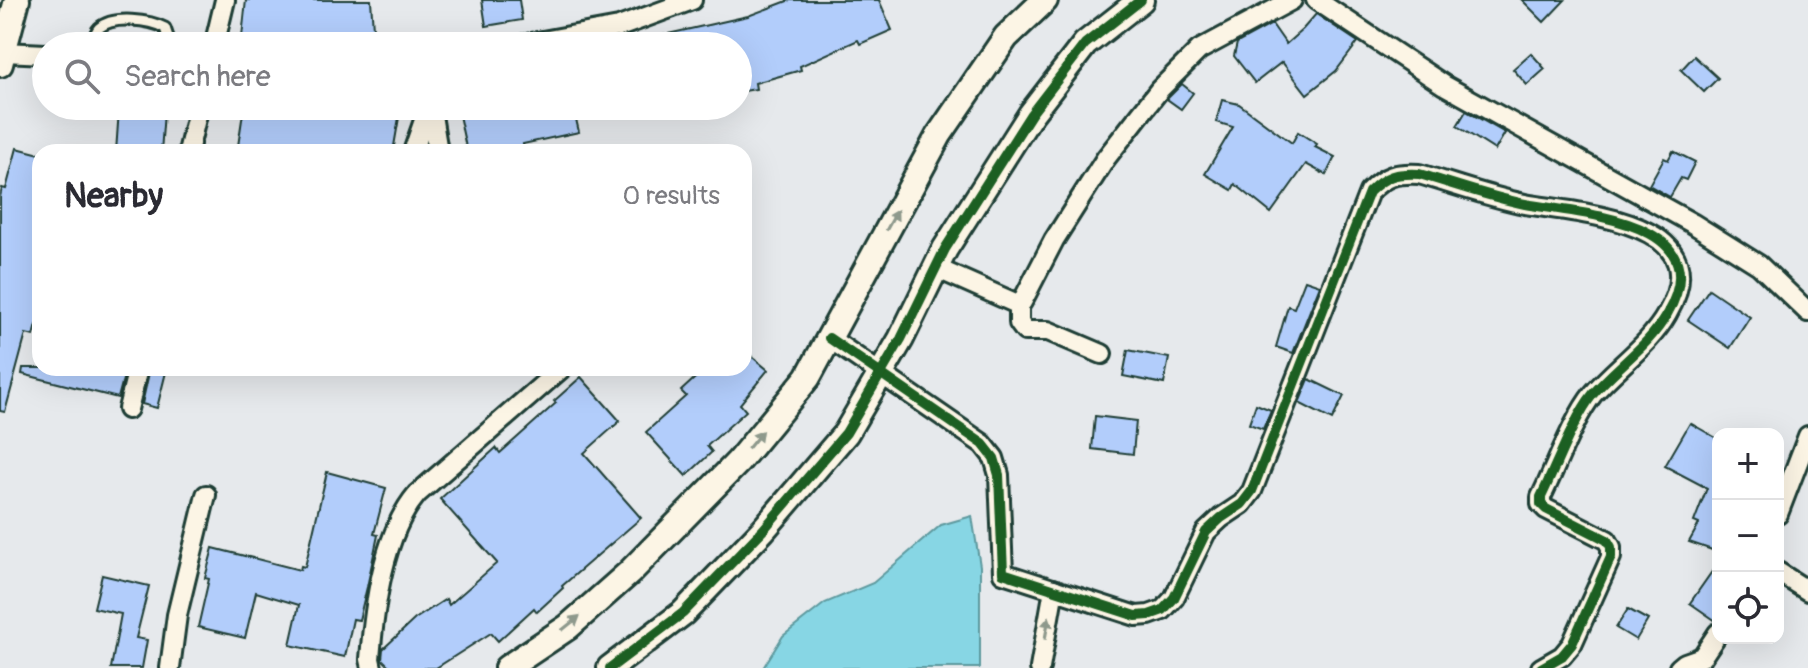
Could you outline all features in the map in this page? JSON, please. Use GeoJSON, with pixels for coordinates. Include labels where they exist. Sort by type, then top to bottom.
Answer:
{"type":"FeatureCollection","features":[{"type":"Feature","properties":{"kind":"street"},"geometry":{"type":"LineString","coordinates":[[17,0],[2,58],[32,55]]}},
{"type":"Feature","properties":{"kind":"street"},"geometry":{"type":"LineString","coordinates":[[217,32],[225,0]]}},
{"type":"Feature","properties":{"kind":"street"},"geometry":{"type":"LineString","coordinates":[[592,32],[619,27],[692,0]]}},
{"type":"Feature","properties":{"kind":"street"},"geometry":{"type":"LineString","coordinates":[[507,668],[568,627],[629,573],[738,462],[808,377],[939,135],[1006,37],[1045,0]]}},
{"type":"Feature","properties":{"kind":"street"},"geometry":{"type":"LineString","coordinates":[[610,668],[683,613],[763,530],[846,433],[881,374],[936,268],[1031,114],[1085,44],[1141,0]]}},
{"type":"Feature","properties":{"kind":"street"},"geometry":{"type":"LineString","coordinates":[[1102,354],[1048,331],[1025,331],[1019,323],[1019,303],[1026,297],[1054,240],[1106,158],[1160,89],[1199,50],[1292,0]]}},
{"type":"Feature","properties":{"kind":"street"},"geometry":{"type":"LineString","coordinates":[[1316,0],[1436,80],[1692,223],[1759,265],[1808,312]]}},
{"type":"Feature","properties":{"kind":"street"},"geometry":{"type":"LineString","coordinates":[[190,144],[196,120]]}},
{"type":"Feature","properties":{"kind":"street"},"geometry":{"type":"LineString","coordinates":[[416,144],[425,120]]}},
{"type":"Feature","properties":{"kind":"street"},"geometry":{"type":"LineString","coordinates":[[432,120],[437,144]]}},
{"type":"Feature","properties":{"kind":"street"},"geometry":{"type":"LineString","coordinates":[[829,338],[983,444],[994,458],[999,475],[1003,573],[1136,616],[1163,610],[1174,598],[1206,532],[1242,504],[1252,491],[1369,192],[1383,178],[1405,173],[1419,174],[1505,200],[1587,212],[1622,222],[1661,239],[1674,252],[1679,265],[1679,284],[1667,314],[1640,348],[1593,395],[1541,497],[1541,504],[1546,509],[1607,540],[1611,547],[1611,557],[1572,644],[1562,656],[1541,668]]}},
{"type":"Feature","properties":{"kind":"street"},"geometry":{"type":"LineString","coordinates":[[936,268],[1019,303]]}},
{"type":"Feature","properties":{"kind":"street"},"geometry":{"type":"LineString","coordinates":[[128,409],[136,376]]}},
{"type":"Feature","properties":{"kind":"street"},"geometry":{"type":"LineString","coordinates":[[372,668],[375,597],[404,508],[553,376]]}},
{"type":"Feature","properties":{"kind":"street"},"geometry":{"type":"LineString","coordinates":[[1783,500],[1808,436]]}},
{"type":"Feature","properties":{"kind":"street"},"geometry":{"type":"LineString","coordinates":[[170,668],[177,615],[206,495]]}},
{"type":"Feature","properties":{"kind":"street"},"geometry":{"type":"LineString","coordinates":[[1784,576],[1808,591]]}},
{"type":"Feature","properties":{"kind":"street"},"geometry":{"type":"LineString","coordinates":[[1040,668],[1054,589]]}},
{"type":"Feature","properties":{"kind":"street"},"geometry":{"type":"LineString","coordinates":[[1679,668],[1702,657],[1712,642]]}},
{"type":"Feature","properties":{"kind":"lane"},"geometry":{"type":"LineString","coordinates":[[96,32],[105,23],[118,20],[157,24],[166,32]]}},
{"type":"Feature","properties":{"kind":"water"},"geometry":{"type":"Polygon","coordinates":[[[972,516],[980,566],[980,668],[763,668],[783,636],[825,603],[873,583],[941,525],[972,516]]]}},
{"type":"Feature","properties":{"kind":"building"},"geometry":{"type":"Polygon","coordinates":[[[246,0],[371,0],[373,32],[243,32],[246,0]]]}},
{"type":"Feature","properties":{"kind":"building"},"geometry":{"type":"Polygon","coordinates":[[[482,0],[519,0],[522,20],[486,26],[482,0]]]}},
{"type":"Feature","properties":{"kind":"building"},"geometry":{"type":"Polygon","coordinates":[[[790,0],[879,0],[892,30],[860,44],[858,40],[800,66],[801,70],[755,83],[756,89],[752,90],[752,32],[677,32],[748,16],[790,0]]]}},
{"type":"Feature","properties":{"kind":"building"},"geometry":{"type":"Polygon","coordinates":[[[1522,0],[1565,0],[1544,22],[1522,0]]]}},
{"type":"Feature","properties":{"kind":"building"},"geometry":{"type":"Polygon","coordinates":[[[1316,14],[1358,42],[1336,71],[1307,94],[1282,62],[1255,83],[1234,56],[1237,43],[1272,24],[1286,44],[1316,14]]]}},
{"type":"Feature","properties":{"kind":"building"},"geometry":{"type":"Polygon","coordinates":[[[1531,53],[1545,69],[1527,85],[1513,69],[1531,53]]]}},
{"type":"Feature","properties":{"kind":"building"},"geometry":{"type":"Polygon","coordinates":[[[1694,56],[1718,78],[1704,92],[1681,70],[1694,56]]]}},
{"type":"Feature","properties":{"kind":"building"},"geometry":{"type":"Polygon","coordinates":[[[1182,84],[1193,93],[1181,109],[1167,99],[1182,84]]]}},
{"type":"Feature","properties":{"kind":"building"},"geometry":{"type":"Polygon","coordinates":[[[1222,100],[1239,104],[1292,143],[1298,132],[1317,144],[1315,147],[1335,157],[1326,175],[1306,164],[1271,213],[1235,184],[1232,190],[1205,174],[1233,127],[1216,122],[1222,100]]]}},
{"type":"Feature","properties":{"kind":"building"},"geometry":{"type":"Polygon","coordinates":[[[1466,111],[1505,133],[1495,150],[1457,126],[1466,111]]]}},
{"type":"Feature","properties":{"kind":"building"},"geometry":{"type":"Polygon","coordinates":[[[118,120],[163,120],[162,144],[117,144],[118,120]]]}},
{"type":"Feature","properties":{"kind":"building"},"geometry":{"type":"Polygon","coordinates":[[[242,120],[399,120],[394,144],[238,144],[242,120]]]}},
{"type":"Feature","properties":{"kind":"building"},"geometry":{"type":"Polygon","coordinates":[[[460,120],[576,120],[579,132],[523,144],[465,144],[460,120]]]}},
{"type":"Feature","properties":{"kind":"building"},"geometry":{"type":"Polygon","coordinates":[[[17,148],[32,152],[32,336],[26,334],[5,412],[0,411],[0,197],[2,188],[6,189],[17,148]]]}},
{"type":"Feature","properties":{"kind":"building"},"geometry":{"type":"Polygon","coordinates":[[[1673,151],[1695,162],[1686,180],[1681,178],[1670,197],[1649,185],[1664,158],[1668,160],[1673,151]]]}},
{"type":"Feature","properties":{"kind":"building"},"geometry":{"type":"Polygon","coordinates":[[[1305,280],[1320,285],[1293,353],[1276,347],[1288,306],[1294,308],[1305,280]]]}},
{"type":"Feature","properties":{"kind":"building"},"geometry":{"type":"Polygon","coordinates":[[[1709,289],[1750,317],[1730,348],[1688,320],[1709,289]]]}},
{"type":"Feature","properties":{"kind":"building"},"geometry":{"type":"Polygon","coordinates":[[[1128,350],[1169,358],[1164,384],[1123,376],[1128,350]]]}},
{"type":"Feature","properties":{"kind":"building"},"geometry":{"type":"Polygon","coordinates":[[[752,357],[768,370],[740,404],[746,411],[707,446],[712,452],[686,476],[646,432],[686,396],[681,391],[697,376],[752,376],[752,357]]]}},
{"type":"Feature","properties":{"kind":"building"},"geometry":{"type":"Polygon","coordinates":[[[23,368],[32,368],[32,376],[124,376],[118,398],[22,374],[23,368]]]}},
{"type":"Feature","properties":{"kind":"building"},"geometry":{"type":"Polygon","coordinates":[[[148,376],[165,376],[157,408],[142,404],[148,376]]]}},
{"type":"Feature","properties":{"kind":"building"},"geometry":{"type":"Polygon","coordinates":[[[581,377],[620,421],[584,453],[641,518],[562,586],[537,612],[534,608],[498,641],[491,633],[436,668],[391,668],[382,659],[383,649],[415,619],[446,599],[449,605],[497,563],[440,499],[496,448],[500,453],[581,377]]]}},
{"type":"Feature","properties":{"kind":"building"},"geometry":{"type":"Polygon","coordinates":[[[1309,379],[1344,396],[1332,420],[1299,403],[1309,379]]]}},
{"type":"Feature","properties":{"kind":"building"},"geometry":{"type":"Polygon","coordinates":[[[1256,404],[1271,410],[1263,429],[1249,424],[1256,404]]]}},
{"type":"Feature","properties":{"kind":"building"},"geometry":{"type":"Polygon","coordinates":[[[1095,416],[1136,421],[1133,454],[1092,449],[1095,416]]]}},
{"type":"Feature","properties":{"kind":"building"},"geometry":{"type":"Polygon","coordinates":[[[1690,423],[1712,436],[1712,550],[1689,542],[1699,524],[1694,522],[1707,488],[1665,466],[1690,423]]]}},
{"type":"Feature","properties":{"kind":"building"},"geometry":{"type":"Polygon","coordinates":[[[327,472],[386,488],[374,534],[378,535],[359,620],[353,619],[345,657],[290,645],[299,605],[256,592],[245,638],[198,627],[213,548],[300,570],[301,566],[305,567],[327,472]]]}},
{"type":"Feature","properties":{"kind":"building"},"geometry":{"type":"Polygon","coordinates":[[[1712,572],[1712,618],[1690,603],[1712,572]]]}},
{"type":"Feature","properties":{"kind":"building"},"geometry":{"type":"Polygon","coordinates":[[[102,575],[149,586],[136,638],[147,640],[142,668],[111,668],[121,614],[94,608],[102,575]]]}},
{"type":"Feature","properties":{"kind":"building"},"geometry":{"type":"Polygon","coordinates":[[[1628,609],[1648,620],[1636,640],[1616,628],[1628,609]]]}},
{"type":"Feature","properties":{"kind":"cycle path"},"geometry":{"type":"LineString","coordinates":[[610,668],[683,613],[763,530],[846,433],[901,339],[945,249],[1031,114],[1085,44],[1141,0]]}},
{"type":"Feature","properties":{"kind":"cycle path"},"geometry":{"type":"LineString","coordinates":[[829,338],[983,444],[994,458],[999,475],[1003,573],[1136,616],[1149,615],[1163,610],[1174,598],[1206,532],[1242,504],[1252,491],[1369,192],[1375,186],[1392,176],[1419,174],[1512,201],[1609,218],[1637,228],[1661,241],[1675,259],[1679,283],[1660,325],[1586,404],[1541,497],[1541,504],[1546,509],[1607,540],[1611,547],[1611,557],[1572,644],[1562,656],[1541,668]]}}]}
